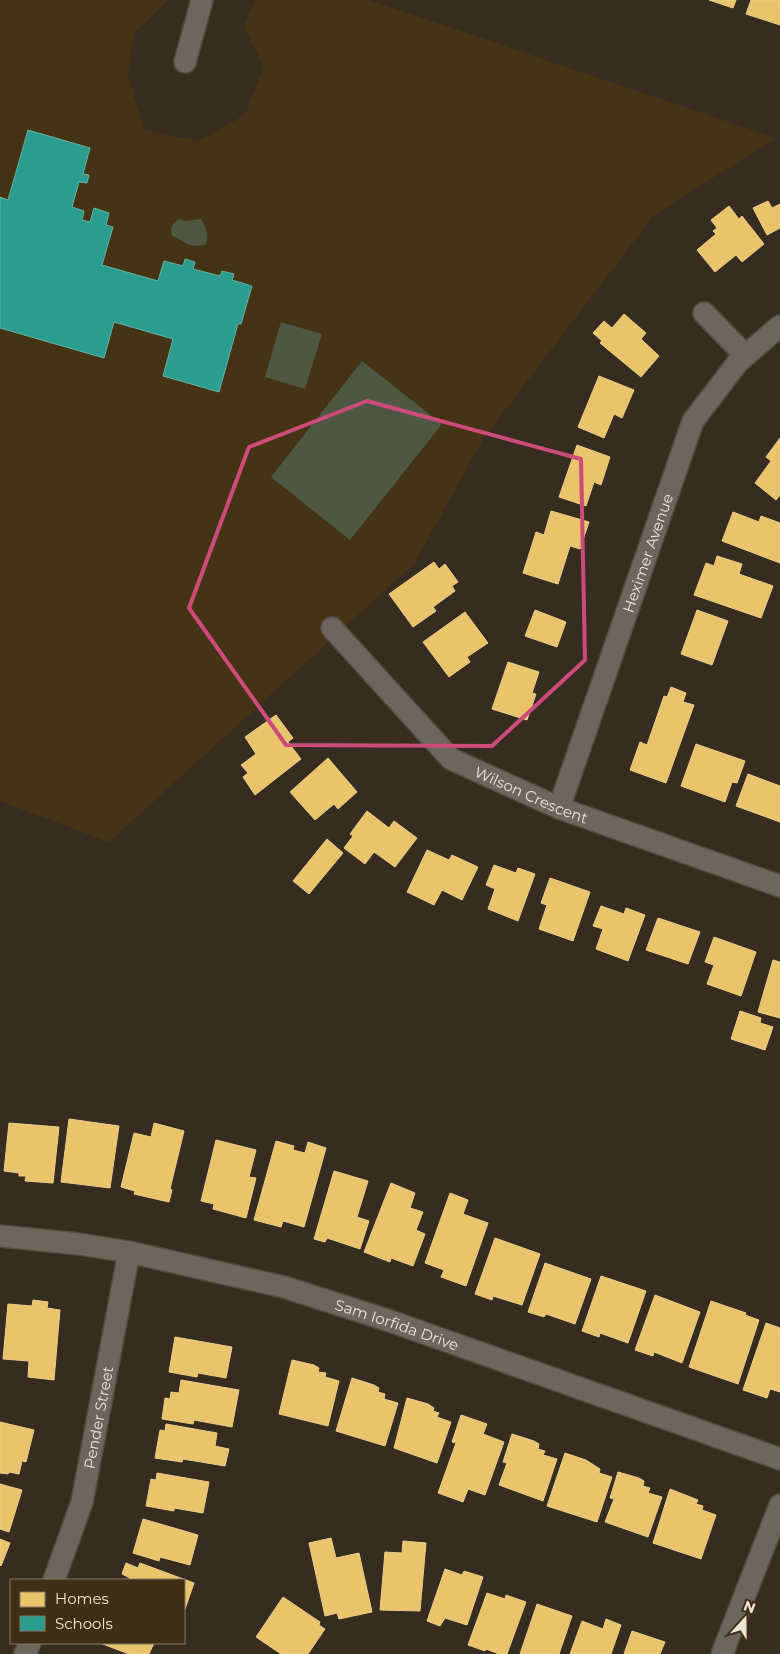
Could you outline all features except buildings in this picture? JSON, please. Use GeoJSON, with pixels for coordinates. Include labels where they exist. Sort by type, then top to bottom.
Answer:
{"type":"FeatureCollection","features":[{"type":"Feature","properties":{"kind":"street"},"geometry":{"type":"LineString","coordinates":[[185,62],[202,0]]}},
{"type":"Feature","properties":{"kind":"street"},"geometry":{"type":"LineString","coordinates":[[704,314],[745,355]]}},
{"type":"Feature","properties":{"kind":"street","name":"Heximer Avenue"},"geometry":{"type":"LineString","coordinates":[[559,808],[692,422],[738,362],[780,326]]}},
{"type":"Feature","properties":{"kind":"street","name":"Wilson Crescent"},"geometry":{"type":"LineString","coordinates":[[332,628],[451,759],[559,808],[780,886]]}},
{"type":"Feature","properties":{"kind":"street","name":"Sam Iorfida Drive"},"geometry":{"type":"LineString","coordinates":[[0,1236],[79,1244],[129,1252],[284,1287],[338,1303],[780,1459]]}},
{"type":"Feature","properties":{"kind":"street","name":"Pender Street"},"geometry":{"type":"LineString","coordinates":[[54,1579],[82,1502],[129,1252]]}},
{"type":"Feature","properties":{"kind":"street"},"geometry":{"type":"LineString","coordinates":[[722,1654],[780,1505]]}},
{"type":"Feature","properties":{"kind":"highlighted area"},"geometry":{"type":"Polygon","coordinates":[[[367,401],[581,459],[585,660],[492,746],[286,745],[189,608],[249,447],[367,401]]]}},
{"type":"Feature","properties":{"kind":"shaded area"},"geometry":{"type":"Polygon","coordinates":[[[0,0],[168,0],[134,33],[128,75],[144,130],[198,141],[245,115],[264,67],[244,27],[255,0],[369,0],[776,138],[653,216],[483,439],[414,564],[109,842],[0,801],[0,0]]]}},
{"type":"Feature","properties":{"kind":"green space"},"geometry":{"type":"Polygon","coordinates":[[[179,219],[186,221],[201,219],[207,235],[205,245],[189,245],[172,236],[172,226],[179,219]]]}},
{"type":"Feature","properties":{"kind":"green space"},"geometry":{"type":"Polygon","coordinates":[[[281,322],[322,334],[305,389],[265,377],[281,322]]]}},
{"type":"Feature","properties":{"kind":"green space"},"geometry":{"type":"Polygon","coordinates":[[[362,361],[442,424],[350,540],[271,477],[362,361]]]}}]}
